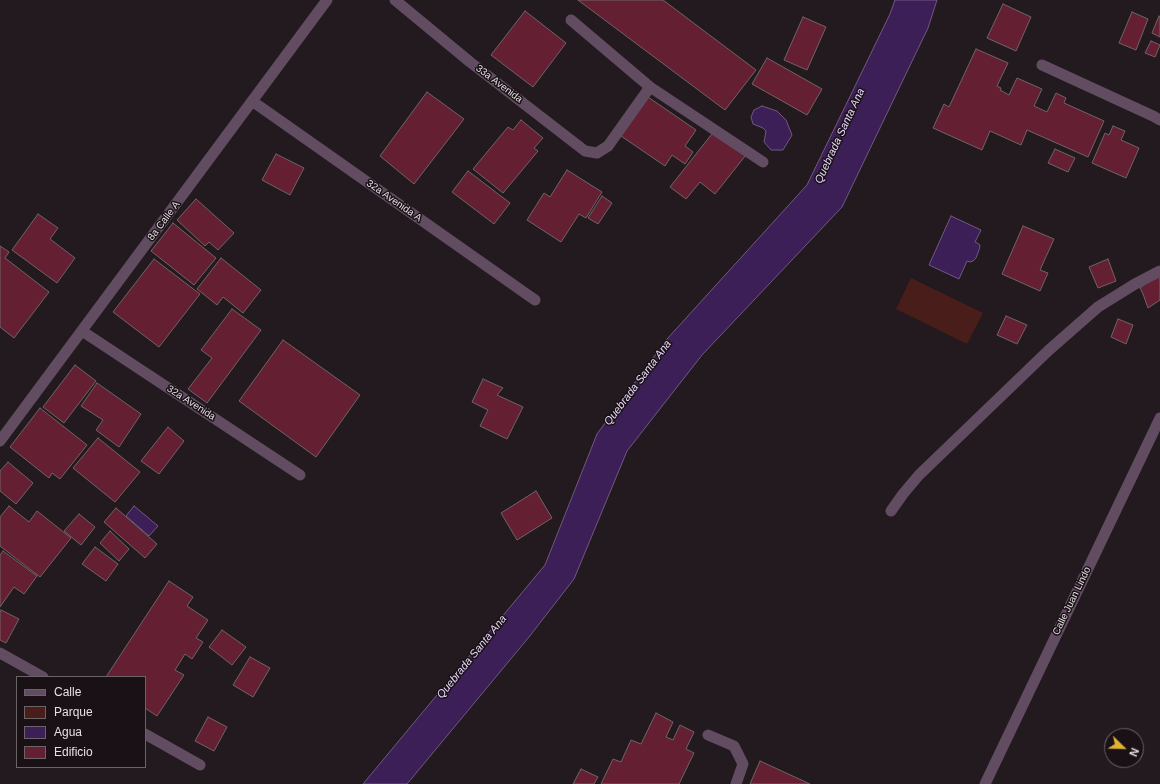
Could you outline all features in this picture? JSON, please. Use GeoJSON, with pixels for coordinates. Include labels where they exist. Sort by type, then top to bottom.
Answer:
{"type":"FeatureCollection","features":[{"type":"Feature","properties":{"kind":"street","name":"8a Calle A"},"geometry":{"type":"LineString","coordinates":[[0,441],[327,0]]}},
{"type":"Feature","properties":{"kind":"street","name":"33a Avenida"},"geometry":{"type":"LineString","coordinates":[[395,0],[470,62],[586,150],[597,153],[608,146],[650,86]]}},
{"type":"Feature","properties":{"kind":"street"},"geometry":{"type":"LineString","coordinates":[[571,20],[650,86],[763,162]]}},
{"type":"Feature","properties":{"kind":"street"},"geometry":{"type":"LineString","coordinates":[[1042,65],[1160,120]]}},
{"type":"Feature","properties":{"kind":"street","name":"32a Avenida A"},"geometry":{"type":"LineString","coordinates":[[252,101],[535,300]]}},
{"type":"Feature","properties":{"kind":"street"},"geometry":{"type":"LineString","coordinates":[[891,511],[919,475],[1050,350],[1098,307],[1135,284],[1160,271]]}},
{"type":"Feature","properties":{"kind":"street","name":"32a Avenida"},"geometry":{"type":"LineString","coordinates":[[82,331],[300,475]]}},
{"type":"Feature","properties":{"kind":"street","name":"Calle Juan Lindo"},"geometry":{"type":"LineString","coordinates":[[985,784],[1160,418]]}},
{"type":"Feature","properties":{"kind":"street"},"geometry":{"type":"LineString","coordinates":[[0,653],[41,676]]}},
{"type":"Feature","properties":{"kind":"street"},"geometry":{"type":"LineString","coordinates":[[146,735],[200,765]]}},
{"type":"Feature","properties":{"kind":"street"},"geometry":{"type":"LineString","coordinates":[[708,735],[734,746],[743,764],[736,784]]}},
{"type":"Feature","properties":{"kind":"green space"},"geometry":{"type":"Polygon","coordinates":[[[911,278],[983,313],[967,344],[896,309],[911,278]]]}},
{"type":"Feature","properties":{"kind":"water","name":"Quebrada Santa Ana"},"geometry":{"type":"Polygon","coordinates":[[[895,0],[937,0],[928,28],[842,207],[702,355],[627,451],[574,579],[529,637],[407,784],[363,784],[545,565],[597,434],[667,339],[807,185],[890,14],[895,0]]]}},
{"type":"Feature","properties":{"kind":"water"},"geometry":{"type":"Polygon","coordinates":[[[762,106],[777,111],[786,120],[792,135],[783,150],[771,150],[764,142],[766,131],[763,128],[753,124],[751,117],[754,110],[762,106]]]}},
{"type":"Feature","properties":{"kind":"water"},"geometry":{"type":"Polygon","coordinates":[[[951,216],[981,230],[975,242],[980,246],[976,258],[970,262],[967,261],[959,279],[929,265],[951,216]]]}},
{"type":"Feature","properties":{"kind":"water"},"geometry":{"type":"Polygon","coordinates":[[[134,506],[158,526],[149,536],[126,516],[134,506]]]}},
{"type":"Feature","properties":{"kind":"building"},"geometry":{"type":"Polygon","coordinates":[[[578,0],[663,0],[756,70],[725,110],[578,0]]]}},
{"type":"Feature","properties":{"kind":"building"},"geometry":{"type":"Polygon","coordinates":[[[1003,4],[1031,17],[1016,51],[987,38],[1003,4]]]}},
{"type":"Feature","properties":{"kind":"building"},"geometry":{"type":"Polygon","coordinates":[[[525,11],[566,43],[533,87],[491,55],[525,11]]]}},
{"type":"Feature","properties":{"kind":"building"},"geometry":{"type":"Polygon","coordinates":[[[1132,12],[1148,19],[1136,50],[1119,43],[1132,12]]]}},
{"type":"Feature","properties":{"kind":"building"},"geometry":{"type":"Polygon","coordinates":[[[1159,16],[1160,17],[1160,37],[1152,33],[1159,16]]]}},
{"type":"Feature","properties":{"kind":"building"},"geometry":{"type":"Polygon","coordinates":[[[803,17],[826,27],[807,70],[784,60],[803,17]]]}},
{"type":"Feature","properties":{"kind":"building"},"geometry":{"type":"Polygon","coordinates":[[[1151,41],[1160,45],[1155,57],[1145,53],[1151,41]]]}},
{"type":"Feature","properties":{"kind":"building"},"geometry":{"type":"Polygon","coordinates":[[[976,49],[1008,63],[997,86],[1001,88],[1000,90],[1009,95],[1017,78],[1042,89],[1034,106],[1047,112],[1056,93],[1066,98],[1064,103],[1104,121],[1088,157],[1027,130],[1021,145],[990,131],[982,150],[933,128],[944,104],[949,107],[976,49]]]}},
{"type":"Feature","properties":{"kind":"building"},"geometry":{"type":"Polygon","coordinates":[[[767,58],[822,89],[807,115],[752,84],[767,58]]]}},
{"type":"Feature","properties":{"kind":"building"},"geometry":{"type":"Polygon","coordinates":[[[427,92],[464,119],[414,184],[380,156],[427,92]]]}},
{"type":"Feature","properties":{"kind":"building"},"geometry":{"type":"Polygon","coordinates":[[[648,97],[696,130],[685,146],[693,152],[685,164],[672,155],[665,166],[621,136],[648,97]]]}},
{"type":"Feature","properties":{"kind":"building"},"geometry":{"type":"Polygon","coordinates":[[[521,120],[543,138],[534,148],[538,151],[503,193],[473,169],[508,127],[513,130],[521,120]]]}},
{"type":"Feature","properties":{"kind":"building"},"geometry":{"type":"Polygon","coordinates":[[[1113,126],[1125,131],[1121,140],[1139,148],[1126,178],[1092,163],[1105,133],[1109,135],[1113,126]]]}},
{"type":"Feature","properties":{"kind":"building"},"geometry":{"type":"Polygon","coordinates":[[[715,130],[746,155],[715,194],[700,182],[686,199],[670,187],[715,130]]]}},
{"type":"Feature","properties":{"kind":"building"},"geometry":{"type":"Polygon","coordinates":[[[1055,149],[1075,158],[1068,172],[1048,163],[1055,149]]]}},
{"type":"Feature","properties":{"kind":"building"},"geometry":{"type":"Polygon","coordinates":[[[276,154],[304,168],[290,195],[262,180],[276,154]]]}},
{"type":"Feature","properties":{"kind":"building"},"geometry":{"type":"Polygon","coordinates":[[[567,170],[602,192],[586,218],[579,214],[561,242],[527,220],[544,193],[550,197],[567,170]]]}},
{"type":"Feature","properties":{"kind":"building"},"geometry":{"type":"Polygon","coordinates":[[[468,171],[510,203],[494,224],[452,192],[468,171]]]}},
{"type":"Feature","properties":{"kind":"building"},"geometry":{"type":"Polygon","coordinates":[[[602,196],[612,203],[598,224],[588,218],[602,196]]]}},
{"type":"Feature","properties":{"kind":"building"},"geometry":{"type":"Polygon","coordinates":[[[196,199],[234,233],[218,250],[209,242],[205,246],[177,220],[196,199]]]}},
{"type":"Feature","properties":{"kind":"building"},"geometry":{"type":"Polygon","coordinates":[[[38,214],[58,228],[50,239],[75,258],[57,283],[12,250],[38,214]]]}},
{"type":"Feature","properties":{"kind":"building"},"geometry":{"type":"Polygon","coordinates":[[[173,223],[216,258],[194,285],[151,251],[173,223]]]}},
{"type":"Feature","properties":{"kind":"building"},"geometry":{"type":"Polygon","coordinates":[[[1023,226],[1054,239],[1040,270],[1048,273],[1040,291],[1002,274],[1023,226]]]}},
{"type":"Feature","properties":{"kind":"building"},"geometry":{"type":"Polygon","coordinates":[[[0,246],[9,252],[5,258],[49,292],[14,338],[0,327],[0,246]]]}},
{"type":"Feature","properties":{"kind":"building"},"geometry":{"type":"Polygon","coordinates":[[[221,258],[261,290],[243,313],[223,297],[217,305],[197,289],[221,258]]]}},
{"type":"Feature","properties":{"kind":"building"},"geometry":{"type":"Polygon","coordinates":[[[154,259],[200,294],[159,347],[113,312],[154,259]]]}},
{"type":"Feature","properties":{"kind":"building"},"geometry":{"type":"Polygon","coordinates":[[[1108,259],[1116,281],[1098,288],[1089,267],[1108,259]]]}},
{"type":"Feature","properties":{"kind":"building"},"geometry":{"type":"Polygon","coordinates":[[[1157,275],[1160,279],[1160,300],[1148,308],[1140,288],[1157,275]]]}},
{"type":"Feature","properties":{"kind":"building"},"geometry":{"type":"Polygon","coordinates":[[[232,309],[261,330],[207,403],[188,389],[212,358],[201,350],[232,309]]]}},
{"type":"Feature","properties":{"kind":"building"},"geometry":{"type":"Polygon","coordinates":[[[1006,316],[1027,325],[1017,344],[997,335],[1006,316]]]}},
{"type":"Feature","properties":{"kind":"building"},"geometry":{"type":"Polygon","coordinates":[[[1118,319],[1133,325],[1126,344],[1111,337],[1118,319]]]}},
{"type":"Feature","properties":{"kind":"building"},"geometry":{"type":"Polygon","coordinates":[[[283,340],[360,395],[316,457],[239,401],[283,340]]]}},
{"type":"Feature","properties":{"kind":"building"},"geometry":{"type":"Polygon","coordinates":[[[75,365],[96,381],[64,423],[43,407],[75,365]]]}},
{"type":"Feature","properties":{"kind":"building"},"geometry":{"type":"Polygon","coordinates":[[[483,379],[503,388],[497,395],[523,407],[507,439],[480,426],[488,410],[472,402],[483,379]]]}},
{"type":"Feature","properties":{"kind":"building"},"geometry":{"type":"Polygon","coordinates":[[[97,383],[141,414],[119,447],[96,430],[103,420],[81,406],[97,383]]]}},
{"type":"Feature","properties":{"kind":"building"},"geometry":{"type":"Polygon","coordinates":[[[40,408],[87,445],[60,479],[52,473],[49,478],[10,447],[40,408]]]}},
{"type":"Feature","properties":{"kind":"building"},"geometry":{"type":"Polygon","coordinates":[[[168,427],[184,441],[159,474],[141,461],[168,427]]]}},
{"type":"Feature","properties":{"kind":"building"},"geometry":{"type":"Polygon","coordinates":[[[98,438],[140,472],[115,502],[73,468],[98,438]]]}},
{"type":"Feature","properties":{"kind":"building"},"geometry":{"type":"Polygon","coordinates":[[[8,462],[33,483],[16,504],[0,491],[0,471],[8,462]]]}},
{"type":"Feature","properties":{"kind":"building"},"geometry":{"type":"Polygon","coordinates":[[[536,491],[552,518],[517,540],[501,513],[536,491]]]}},
{"type":"Feature","properties":{"kind":"building"},"geometry":{"type":"Polygon","coordinates":[[[9,506],[29,522],[37,511],[71,538],[40,577],[0,546],[0,517],[9,506]]]}},
{"type":"Feature","properties":{"kind":"building"},"geometry":{"type":"Polygon","coordinates":[[[116,508],[157,544],[145,558],[104,522],[116,508]]]}},
{"type":"Feature","properties":{"kind":"building"},"geometry":{"type":"Polygon","coordinates":[[[79,514],[95,527],[81,545],[64,531],[79,514]]]}},
{"type":"Feature","properties":{"kind":"building"},"geometry":{"type":"Polygon","coordinates":[[[110,531],[129,549],[119,561],[100,543],[110,531]]]}},
{"type":"Feature","properties":{"kind":"building"},"geometry":{"type":"Polygon","coordinates":[[[95,547],[118,564],[106,581],[82,564],[95,547]]]}},
{"type":"Feature","properties":{"kind":"building"},"geometry":{"type":"Polygon","coordinates":[[[3,551],[37,576],[24,594],[14,587],[0,607],[0,555],[3,551]]]}},
{"type":"Feature","properties":{"kind":"building"},"geometry":{"type":"Polygon","coordinates":[[[169,581],[193,597],[187,606],[208,620],[196,638],[203,642],[192,659],[185,654],[175,670],[184,675],[157,716],[146,709],[146,676],[107,676],[169,581]]]}},
{"type":"Feature","properties":{"kind":"building"},"geometry":{"type":"Polygon","coordinates":[[[1,610],[19,619],[6,643],[0,640],[1,610]]]}},
{"type":"Feature","properties":{"kind":"building"},"geometry":{"type":"Polygon","coordinates":[[[222,630],[246,647],[232,665],[209,647],[222,630]]]}},
{"type":"Feature","properties":{"kind":"building"},"geometry":{"type":"Polygon","coordinates":[[[250,657],[270,668],[253,697],[233,685],[250,657]]]}},
{"type":"Feature","properties":{"kind":"building"},"geometry":{"type":"Polygon","coordinates":[[[656,713],[673,722],[666,737],[673,740],[680,725],[694,732],[686,749],[694,753],[679,784],[601,784],[613,759],[621,762],[631,740],[641,744],[656,713]]]}},
{"type":"Feature","properties":{"kind":"building"},"geometry":{"type":"Polygon","coordinates":[[[208,717],[227,727],[214,751],[195,741],[208,717]]]}},
{"type":"Feature","properties":{"kind":"building"},"geometry":{"type":"Polygon","coordinates":[[[760,761],[810,784],[750,784],[760,761]]]}},
{"type":"Feature","properties":{"kind":"building"},"geometry":{"type":"Polygon","coordinates":[[[581,769],[598,777],[594,784],[573,784],[581,769]]]}}]}
